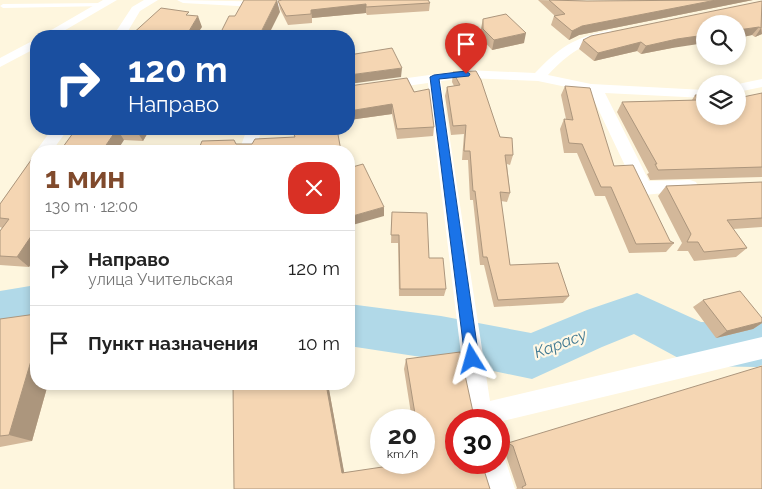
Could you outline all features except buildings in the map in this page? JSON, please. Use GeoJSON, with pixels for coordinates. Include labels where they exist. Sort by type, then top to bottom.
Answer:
{"type":"FeatureCollection","features":[{"type":"Feature","properties":{"kind":"street"},"geometry":{"type":"LineString","coordinates":[[123,30],[136,10],[152,0]]}},
{"type":"Feature","properties":{"kind":"street"},"geometry":{"type":"LineString","coordinates":[[183,0],[275,5],[303,0]]}},
{"type":"Feature","properties":{"kind":"street"},"geometry":{"type":"LineString","coordinates":[[59,30],[108,2]]}},
{"type":"Feature","properties":{"kind":"street"},"geometry":{"type":"LineString","coordinates":[[538,77],[568,47],[583,40],[621,32]]}},
{"type":"Feature","properties":{"kind":"street"},"geometry":{"type":"LineString","coordinates":[[0,63],[30,46]]}},
{"type":"Feature","properties":{"kind":"street"},"geometry":{"type":"LineString","coordinates":[[355,89],[466,74],[538,77],[596,89],[696,94]]}},
{"type":"Feature","properties":{"kind":"street"},"geometry":{"type":"LineString","coordinates":[[434,77],[479,409]]}},
{"type":"Feature","properties":{"kind":"street"},"geometry":{"type":"LineString","coordinates":[[746,86],[762,83]]}},
{"type":"Feature","properties":{"kind":"street"},"geometry":{"type":"LineString","coordinates":[[596,89],[651,204]]}},
{"type":"Feature","properties":{"kind":"street"},"geometry":{"type":"LineString","coordinates":[[644,188],[703,186]]}},
{"type":"Feature","properties":{"kind":"street"},"geometry":{"type":"LineString","coordinates":[[510,410],[762,348]]}},
{"type":"Feature","properties":{"kind":"street"},"geometry":{"type":"LineString","coordinates":[[498,474],[502,489]]}},
{"type":"Feature","properties":{"kind":"lane"},"geometry":{"type":"LineString","coordinates":[[3,6],[108,2]]}},
{"type":"Feature","properties":{"kind":"waterway","name":"Карасу"},"geometry":{"type":"LineString","coordinates":[[0,311],[30,306]]}},
{"type":"Feature","properties":{"kind":"waterway","name":"Карасу"},"geometry":{"type":"LineString","coordinates":[[355,326],[441,338],[532,356],[587,331],[637,313],[698,344],[757,345],[762,343]]}},
{"type":"Feature","properties":{"kind":"route"},"geometry":{"type":"LineString","coordinates":[[466,74],[434,77],[472,359]]}}]}
